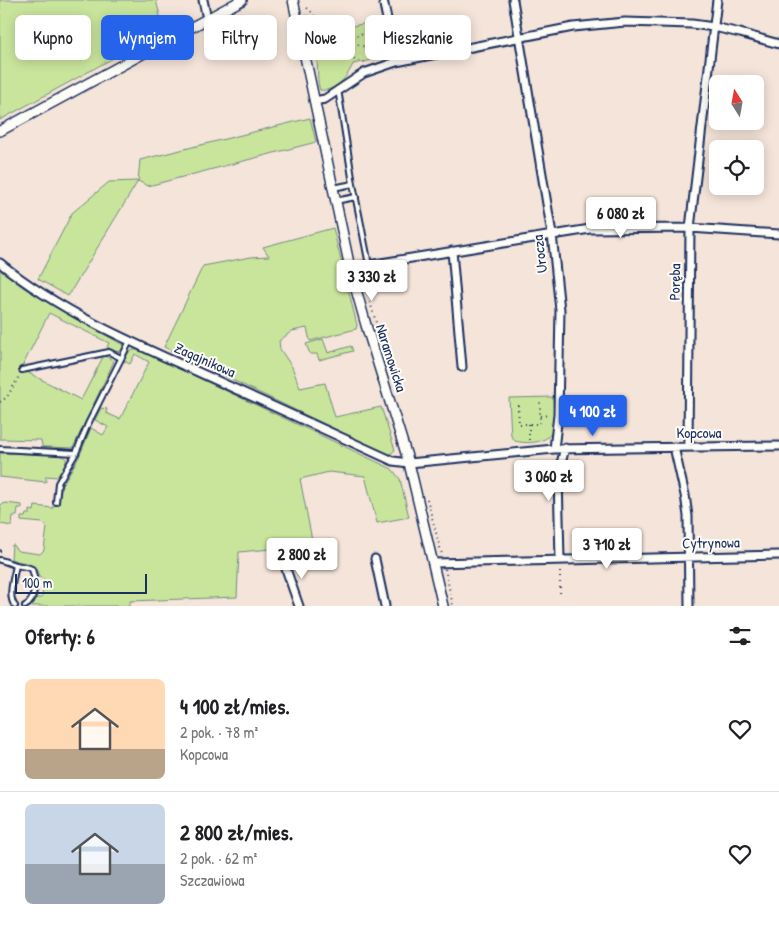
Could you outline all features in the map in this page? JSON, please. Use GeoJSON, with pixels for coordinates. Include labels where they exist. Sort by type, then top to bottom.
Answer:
{"type":"FeatureCollection","features":[{"type":"Feature","properties":{"kind":"street"},"geometry":{"type":"LineString","coordinates":[[203,0],[206,15]]}},
{"type":"Feature","properties":{"kind":"street"},"geometry":{"type":"LineString","coordinates":[[214,15],[242,0]]}},
{"type":"Feature","properties":{"kind":"street","name":"Naramowicka"},"geometry":{"type":"LineString","coordinates":[[293,0],[350,268],[409,462],[443,606]]}},
{"type":"Feature","properties":{"kind":"street"},"geometry":{"type":"LineString","coordinates":[[383,0],[386,14]]}},
{"type":"Feature","properties":{"kind":"street","name":"Urocza"},"geometry":{"type":"LineString","coordinates":[[513,0],[552,234],[560,310],[558,415],[554,448]]}},
{"type":"Feature","properties":{"kind":"street","name":"Poręba"},"geometry":{"type":"LineString","coordinates":[[688,446],[690,228],[717,0]]}},
{"type":"Feature","properties":{"kind":"street"},"geometry":{"type":"LineString","coordinates":[[0,131],[204,21]]}},
{"type":"Feature","properties":{"kind":"street"},"geometry":{"type":"LineString","coordinates":[[471,46],[573,27],[625,22],[667,22],[714,27],[779,44]]}},
{"type":"Feature","properties":{"kind":"street"},"geometry":{"type":"LineString","coordinates":[[314,101],[324,99],[364,73],[393,60]]}},
{"type":"Feature","properties":{"kind":"street"},"geometry":{"type":"LineString","coordinates":[[350,268],[590,229],[690,228],[779,234]]}},
{"type":"Feature","properties":{"kind":"street"},"geometry":{"type":"LineString","coordinates":[[452,251],[462,367]]}},
{"type":"Feature","properties":{"kind":"street","name":"Zagajnikowa"},"geometry":{"type":"LineString","coordinates":[[0,263],[21,280],[55,302],[130,341],[393,461],[409,462]]}},
{"type":"Feature","properties":{"kind":"street","name":"Kopcowa"},"geometry":{"type":"LineString","coordinates":[[409,462],[554,448],[779,446]]}},
{"type":"Feature","properties":{"kind":"street"},"geometry":{"type":"LineString","coordinates":[[674,447],[687,509],[689,606]]}},
{"type":"Feature","properties":{"kind":"street"},"geometry":{"type":"LineString","coordinates":[[560,560],[558,476],[565,448]]}},
{"type":"Feature","properties":{"kind":"street","name":"Cytrynowa"},"geometry":{"type":"LineString","coordinates":[[434,563],[779,555]]}},
{"type":"Feature","properties":{"kind":"street"},"geometry":{"type":"LineString","coordinates":[[287,556],[286,568],[299,606]]}},
{"type":"Feature","properties":{"kind":"street"},"geometry":{"type":"LineString","coordinates":[[375,559],[385,606]]}},
{"type":"Feature","properties":{"kind":"lane"},"geometry":{"type":"LineString","coordinates":[[338,89],[353,184],[369,265]]}},
{"type":"Feature","properties":{"kind":"lane"},"geometry":{"type":"LineString","coordinates":[[333,188],[353,184]]}},
{"type":"Feature","properties":{"kind":"lane"},"geometry":{"type":"LineString","coordinates":[[336,201],[356,197]]}},
{"type":"Feature","properties":{"kind":"lane"},"geometry":{"type":"LineString","coordinates":[[56,502],[58,483],[76,453],[88,424],[130,341]]}},
{"type":"Feature","properties":{"kind":"lane"},"geometry":{"type":"LineString","coordinates":[[22,370],[109,352],[121,358]]}},
{"type":"Feature","properties":{"kind":"lane"},"geometry":{"type":"LineString","coordinates":[[0,449],[76,453]]}},
{"type":"Feature","properties":{"kind":"lane"},"geometry":{"type":"LineString","coordinates":[[0,560],[32,569],[35,576],[32,598],[29,604],[24,606]]}},
{"type":"Feature","properties":{"kind":"lane"},"geometry":{"type":"LineString","coordinates":[[15,606],[11,596],[16,565]]}},
{"type":"Feature","properties":{"kind":"path"},"geometry":{"type":"LineString","coordinates":[[307,8],[315,15]]}},
{"type":"Feature","properties":{"kind":"path"},"geometry":{"type":"LineString","coordinates":[[357,34],[374,27],[386,14]]}},
{"type":"Feature","properties":{"kind":"path"},"geometry":{"type":"LineString","coordinates":[[355,60],[365,63]]}},
{"type":"Feature","properties":{"kind":"path"},"geometry":{"type":"LineString","coordinates":[[367,295],[381,341]]}},
{"type":"Feature","properties":{"kind":"path"},"geometry":{"type":"LineString","coordinates":[[0,402],[6,397],[22,370]]}},
{"type":"Feature","properties":{"kind":"path"},"geometry":{"type":"LineString","coordinates":[[518,405],[518,424],[538,424],[540,423],[540,401]]}},
{"type":"Feature","properties":{"kind":"path"},"geometry":{"type":"LineString","coordinates":[[540,416],[558,415]]}},
{"type":"Feature","properties":{"kind":"path"},"geometry":{"type":"LineString","coordinates":[[529,424],[530,451]]}},
{"type":"Feature","properties":{"kind":"path"},"geometry":{"type":"LineString","coordinates":[[427,496],[437,531],[453,606]]}},
{"type":"Feature","properties":{"kind":"path"},"geometry":{"type":"LineString","coordinates":[[560,560],[560,593]]}},
{"type":"Feature","properties":{"kind":"green space"},"geometry":{"type":"Polygon","coordinates":[[[0,0],[156,0],[160,15],[101,15],[101,60],[110,60],[0,120],[0,0]]]}},
{"type":"Feature","properties":{"kind":"green space"},"geometry":{"type":"Polygon","coordinates":[[[365,23],[365,60],[373,60],[353,64],[348,74],[340,83],[326,90],[320,90],[317,61],[355,60],[355,25],[365,23]]]}},
{"type":"Feature","properties":{"kind":"green space"},"geometry":{"type":"Polygon","coordinates":[[[310,118],[316,142],[148,186],[138,181],[140,160],[310,118]]]}},
{"type":"Feature","properties":{"kind":"green space"},"geometry":{"type":"Polygon","coordinates":[[[138,181],[68,296],[38,279],[72,213],[109,182],[138,181]]]}},
{"type":"Feature","properties":{"kind":"green space"},"geometry":{"type":"Polygon","coordinates":[[[333,228],[357,325],[356,329],[310,341],[307,328],[292,331],[279,341],[280,349],[292,367],[300,388],[325,383],[335,417],[381,407],[395,450],[389,455],[164,347],[203,266],[251,257],[269,256],[263,247],[333,228]]]}},
{"type":"Feature","properties":{"kind":"green space"},"geometry":{"type":"Polygon","coordinates":[[[0,270],[24,288],[123,345],[122,350],[117,352],[107,347],[109,343],[49,313],[21,369],[81,400],[104,355],[114,361],[73,448],[45,447],[42,446],[41,440],[0,439],[0,270]]]}},
{"type":"Feature","properties":{"kind":"green space"},"geometry":{"type":"Polygon","coordinates":[[[323,339],[328,353],[351,346],[353,351],[319,360],[317,354],[310,354],[306,344],[323,339]]]}},
{"type":"Feature","properties":{"kind":"green space"},"geometry":{"type":"Polygon","coordinates":[[[138,350],[152,356],[392,469],[400,479],[409,517],[377,523],[365,476],[329,472],[300,479],[313,545],[239,552],[237,597],[130,601],[130,606],[32,606],[37,598],[42,598],[44,579],[39,577],[32,566],[11,559],[12,545],[18,551],[40,554],[44,550],[47,527],[43,523],[21,521],[21,517],[30,514],[30,510],[34,511],[35,506],[53,508],[53,503],[59,504],[61,487],[79,457],[91,428],[103,435],[108,427],[95,420],[101,408],[107,409],[106,413],[120,419],[149,362],[135,354],[130,364],[124,361],[129,352],[138,350]]]}},
{"type":"Feature","properties":{"kind":"green space"},"geometry":{"type":"Polygon","coordinates":[[[553,397],[554,421],[551,434],[537,442],[515,441],[511,436],[509,398],[553,397]]]}},
{"type":"Feature","properties":{"kind":"green space"},"geometry":{"type":"Polygon","coordinates":[[[0,453],[61,455],[66,458],[66,465],[58,477],[46,476],[46,482],[0,477],[0,453]]]}},
{"type":"Feature","properties":{"kind":"green space"},"geometry":{"type":"Polygon","coordinates":[[[6,503],[22,505],[22,508],[18,508],[17,516],[13,516],[12,526],[0,524],[0,505],[6,503]]]}}]}
